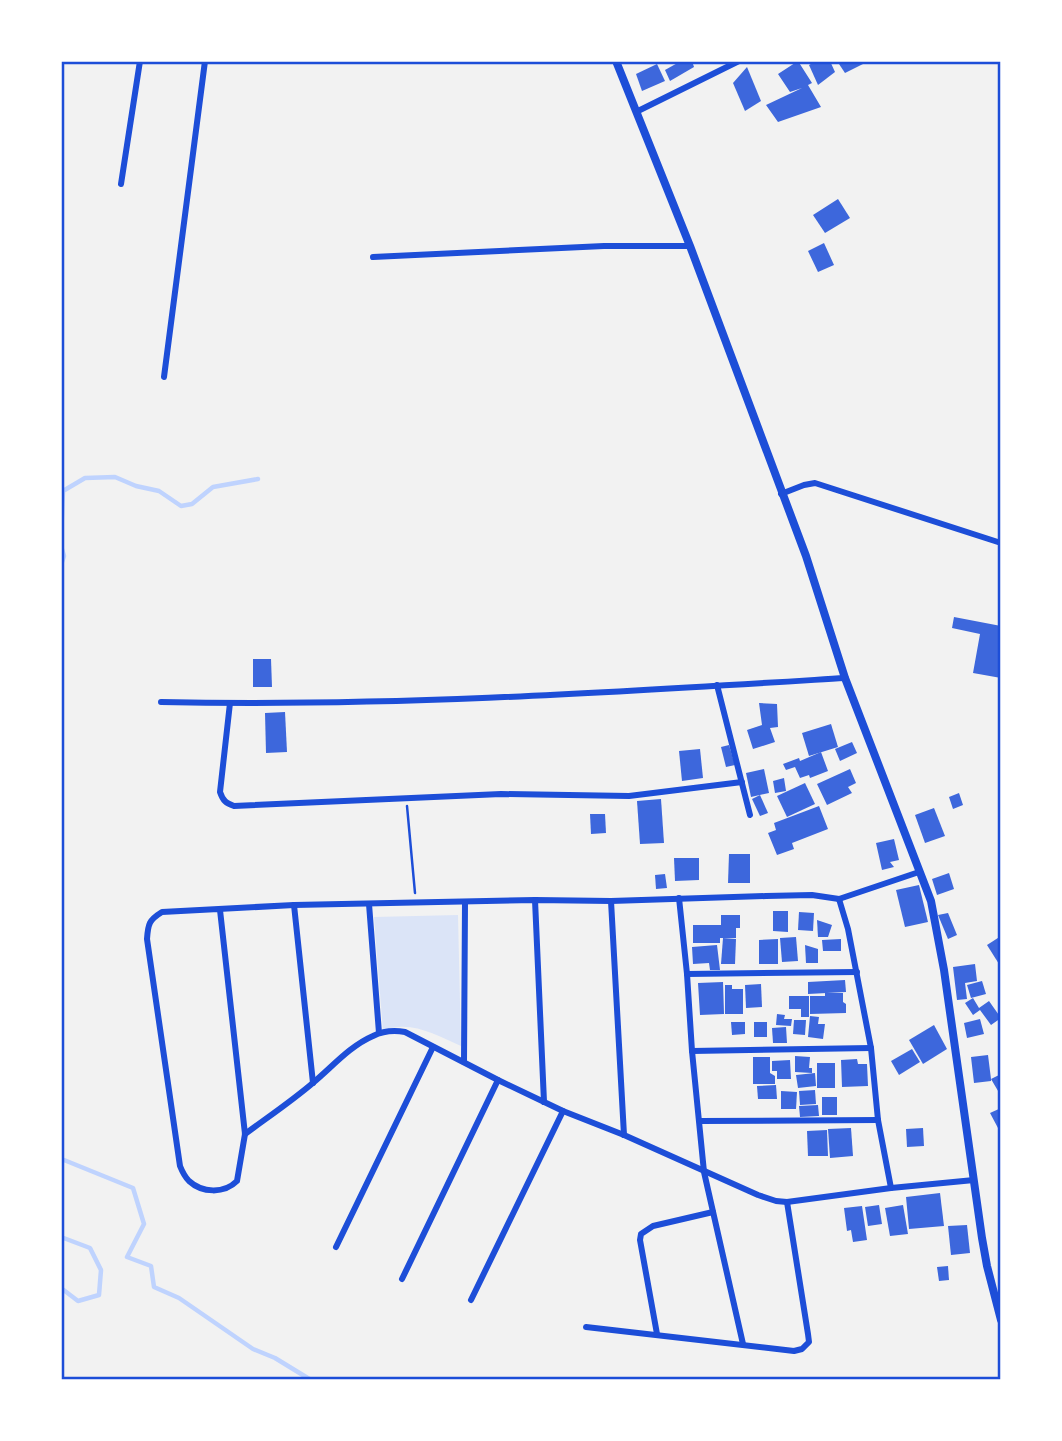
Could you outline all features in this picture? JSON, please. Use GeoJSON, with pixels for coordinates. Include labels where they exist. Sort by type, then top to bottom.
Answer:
{"type":"FeatureCollection","features":[{"type":"Feature","properties":{"kind":"street"},"geometry":{"type":"LineString","coordinates":[[121,184],[139,61]]}},
{"type":"Feature","properties":{"kind":"street"},"geometry":{"type":"LineString","coordinates":[[164,377],[205,61]]}},
{"type":"Feature","properties":{"kind":"street"},"geometry":{"type":"LineString","coordinates":[[616,61],[690,246],[806,556],[845,678],[932,901],[987,1266],[1001,1320]]}},
{"type":"Feature","properties":{"kind":"street"},"geometry":{"type":"LineString","coordinates":[[636,112],[739,61]]}},
{"type":"Feature","properties":{"kind":"street"},"geometry":{"type":"LineString","coordinates":[[373,257],[604,246],[690,246]]}},
{"type":"Feature","properties":{"kind":"street"},"geometry":{"type":"LineString","coordinates":[[781,494],[816,483],[1001,543]]}},
{"type":"Feature","properties":{"kind":"street"},"geometry":{"type":"LineString","coordinates":[[161,702],[343,703],[845,678]]}},
{"type":"Feature","properties":{"kind":"street"},"geometry":{"type":"LineString","coordinates":[[717,685],[750,815]]}},
{"type":"Feature","properties":{"kind":"street"},"geometry":{"type":"LineString","coordinates":[[230,703],[220,792],[226,803],[234,806],[501,794],[629,796],[742,782]]}},
{"type":"Feature","properties":{"kind":"street"},"geometry":{"type":"LineString","coordinates":[[220,909],[245,1134],[237,1181],[231,1187],[215,1191],[198,1187],[187,1179],[180,1166],[147,939],[152,918],[162,912],[294,905],[535,900],[611,901],[812,895],[839,899],[919,872]]}},
{"type":"Feature","properties":{"kind":"street"},"geometry":{"type":"LineString","coordinates":[[679,898],[705,1172],[743,1344]]}},
{"type":"Feature","properties":{"kind":"street"},"geometry":{"type":"LineString","coordinates":[[839,899],[848,929],[871,1048],[878,1120],[891,1188]]}},
{"type":"Feature","properties":{"kind":"street"},"geometry":{"type":"LineString","coordinates":[[535,900],[544,1102]]}},
{"type":"Feature","properties":{"kind":"street"},"geometry":{"type":"LineString","coordinates":[[611,901],[624,1135]]}},
{"type":"Feature","properties":{"kind":"street"},"geometry":{"type":"LineString","coordinates":[[464,1062],[465,903]]}},
{"type":"Feature","properties":{"kind":"street"},"geometry":{"type":"LineString","coordinates":[[369,904],[379,1033]]}},
{"type":"Feature","properties":{"kind":"street"},"geometry":{"type":"LineString","coordinates":[[294,905],[313,1083]]}},
{"type":"Feature","properties":{"kind":"street"},"geometry":{"type":"LineString","coordinates":[[687,974],[857,972]]}},
{"type":"Feature","properties":{"kind":"street"},"geometry":{"type":"LineString","coordinates":[[245,1134],[313,1083],[348,1052],[379,1033],[396,1030],[405,1032],[563,1111],[776,1201],[787,1202],[974,1180]]}},
{"type":"Feature","properties":{"kind":"street"},"geometry":{"type":"LineString","coordinates":[[336,1247],[433,1047]]}},
{"type":"Feature","properties":{"kind":"street"},"geometry":{"type":"LineString","coordinates":[[692,1051],[871,1048]]}},
{"type":"Feature","properties":{"kind":"street"},"geometry":{"type":"LineString","coordinates":[[402,1279],[498,1080]]}},
{"type":"Feature","properties":{"kind":"street"},"geometry":{"type":"LineString","coordinates":[[471,1300],[563,1111]]}},
{"type":"Feature","properties":{"kind":"street"},"geometry":{"type":"LineString","coordinates":[[699,1121],[878,1120]]}},
{"type":"Feature","properties":{"kind":"street"},"geometry":{"type":"LineString","coordinates":[[586,1327],[794,1351],[802,1349],[808,1342],[787,1202]]}},
{"type":"Feature","properties":{"kind":"street"},"geometry":{"type":"LineString","coordinates":[[657,1334],[641,1234],[653,1226],[713,1212]]}},
{"type":"Feature","properties":{"kind":"path"},"geometry":{"type":"LineString","coordinates":[[406,799],[416,904]]}},
{"type":"Feature","properties":{"kind":"shaded area"},"geometry":{"type":"Polygon","coordinates":[[[458,915],[461,1046],[413,1028],[383,1031],[374,917],[458,915]]]}},
{"type":"Feature","properties":{"kind":"building"},"geometry":{"type":"Polygon","coordinates":[[[681,61],[692,61],[694,67],[670,81],[665,70],[681,61]]]}},
{"type":"Feature","properties":{"kind":"building"},"geometry":{"type":"Polygon","coordinates":[[[798,61],[812,83],[808,85],[821,107],[778,122],[766,105],[802,88],[790,92],[778,74],[798,61]]]}},
{"type":"Feature","properties":{"kind":"building"},"geometry":{"type":"Polygon","coordinates":[[[816,61],[830,61],[835,72],[818,85],[809,65],[816,61]]]}},
{"type":"Feature","properties":{"kind":"building"},"geometry":{"type":"Polygon","coordinates":[[[837,61],[869,61],[845,73],[837,61]]]}},
{"type":"Feature","properties":{"kind":"building"},"geometry":{"type":"Polygon","coordinates":[[[657,64],[665,81],[642,91],[636,74],[657,64]]]}},
{"type":"Feature","properties":{"kind":"building"},"geometry":{"type":"Polygon","coordinates":[[[747,67],[761,101],[745,111],[733,83],[747,67]]]}},
{"type":"Feature","properties":{"kind":"building"},"geometry":{"type":"Polygon","coordinates":[[[838,199],[850,218],[825,233],[813,215],[838,199]]]}},
{"type":"Feature","properties":{"kind":"building"},"geometry":{"type":"Polygon","coordinates":[[[824,243],[834,265],[818,272],[808,251],[824,243]]]}},
{"type":"Feature","properties":{"kind":"building"},"geometry":{"type":"Polygon","coordinates":[[[954,617],[1001,626],[1001,678],[973,673],[980,634],[952,628],[954,617]]]}},
{"type":"Feature","properties":{"kind":"building"},"geometry":{"type":"Polygon","coordinates":[[[253,659],[271,659],[272,687],[253,687],[253,659]]]}},
{"type":"Feature","properties":{"kind":"building"},"geometry":{"type":"Polygon","coordinates":[[[759,703],[777,704],[778,727],[770,728],[775,742],[753,749],[747,730],[762,725],[759,703]]]}},
{"type":"Feature","properties":{"kind":"building"},"geometry":{"type":"Polygon","coordinates":[[[285,712],[287,752],[266,753],[265,713],[285,712]]]}},
{"type":"Feature","properties":{"kind":"building"},"geometry":{"type":"Polygon","coordinates":[[[831,724],[838,747],[809,756],[802,733],[831,724]]]}},
{"type":"Feature","properties":{"kind":"building"},"geometry":{"type":"Polygon","coordinates":[[[852,742],[857,753],[840,761],[835,749],[852,742]]]}},
{"type":"Feature","properties":{"kind":"building"},"geometry":{"type":"Polygon","coordinates":[[[729,745],[735,765],[726,767],[721,747],[729,745]]]}},
{"type":"Feature","properties":{"kind":"building"},"geometry":{"type":"Polygon","coordinates":[[[700,749],[703,778],[682,781],[679,751],[700,749]]]}},
{"type":"Feature","properties":{"kind":"building"},"geometry":{"type":"Polygon","coordinates":[[[821,752],[828,771],[810,778],[809,775],[800,778],[795,767],[786,770],[783,764],[799,758],[800,761],[821,752]]]}},
{"type":"Feature","properties":{"kind":"building"},"geometry":{"type":"Polygon","coordinates":[[[764,769],[769,793],[751,797],[746,773],[764,769]]]}},
{"type":"Feature","properties":{"kind":"building"},"geometry":{"type":"Polygon","coordinates":[[[850,769],[856,783],[848,787],[852,793],[827,805],[817,784],[850,769]]]}},
{"type":"Feature","properties":{"kind":"building"},"geometry":{"type":"Polygon","coordinates":[[[784,778],[786,791],[775,793],[773,781],[784,778]]]}},
{"type":"Feature","properties":{"kind":"building"},"geometry":{"type":"Polygon","coordinates":[[[805,783],[815,804],[787,817],[777,796],[805,783]]]}},
{"type":"Feature","properties":{"kind":"building"},"geometry":{"type":"Polygon","coordinates":[[[959,793],[963,805],[953,809],[949,797],[959,793]]]}},
{"type":"Feature","properties":{"kind":"building"},"geometry":{"type":"Polygon","coordinates":[[[760,795],[768,813],[760,816],[752,799],[760,795]]]}},
{"type":"Feature","properties":{"kind":"building"},"geometry":{"type":"Polygon","coordinates":[[[661,799],[664,843],[640,844],[637,801],[661,799]]]}},
{"type":"Feature","properties":{"kind":"building"},"geometry":{"type":"Polygon","coordinates":[[[819,806],[828,829],[792,843],[794,849],[777,855],[768,833],[776,830],[774,823],[819,806]]]}},
{"type":"Feature","properties":{"kind":"building"},"geometry":{"type":"Polygon","coordinates":[[[934,808],[945,836],[925,843],[915,815],[934,808]]]}},
{"type":"Feature","properties":{"kind":"building"},"geometry":{"type":"Polygon","coordinates":[[[590,814],[605,814],[606,833],[591,834],[590,814]]]}},
{"type":"Feature","properties":{"kind":"building"},"geometry":{"type":"Polygon","coordinates":[[[894,839],[899,860],[890,862],[894,867],[882,870],[876,843],[894,839]]]}},
{"type":"Feature","properties":{"kind":"building"},"geometry":{"type":"Polygon","coordinates":[[[729,854],[750,854],[750,883],[728,883],[729,854]]]}},
{"type":"Feature","properties":{"kind":"building"},"geometry":{"type":"Polygon","coordinates":[[[674,858],[699,858],[699,880],[675,881],[674,858]]]}},
{"type":"Feature","properties":{"kind":"building"},"geometry":{"type":"Polygon","coordinates":[[[949,873],[954,889],[937,895],[932,879],[949,873]]]}},
{"type":"Feature","properties":{"kind":"building"},"geometry":{"type":"Polygon","coordinates":[[[665,874],[667,888],[656,889],[655,875],[665,874]]]}},
{"type":"Feature","properties":{"kind":"building"},"geometry":{"type":"Polygon","coordinates":[[[919,885],[928,922],[905,927],[896,890],[919,885]]]}},
{"type":"Feature","properties":{"kind":"building"},"geometry":{"type":"Polygon","coordinates":[[[773,911],[788,911],[788,932],[773,931],[773,911]]]}},
{"type":"Feature","properties":{"kind":"building"},"geometry":{"type":"Polygon","coordinates":[[[799,912],[814,913],[813,931],[798,930],[799,912]]]}},
{"type":"Feature","properties":{"kind":"building"},"geometry":{"type":"Polygon","coordinates":[[[948,913],[957,935],[948,939],[938,915],[948,913]]]}},
{"type":"Feature","properties":{"kind":"building"},"geometry":{"type":"Polygon","coordinates":[[[721,915],[740,915],[740,928],[736,928],[736,938],[720,938],[720,943],[693,943],[693,925],[721,925],[721,915]]]}},
{"type":"Feature","properties":{"kind":"building"},"geometry":{"type":"Polygon","coordinates":[[[817,920],[832,925],[828,937],[818,937],[817,920]]]}},
{"type":"Feature","properties":{"kind":"building"},"geometry":{"type":"Polygon","coordinates":[[[1001,936],[1001,963],[999,964],[987,945],[1001,936]]]}},
{"type":"Feature","properties":{"kind":"building"},"geometry":{"type":"Polygon","coordinates":[[[796,937],[798,961],[782,962],[780,938],[796,937]]]}},
{"type":"Feature","properties":{"kind":"building"},"geometry":{"type":"Polygon","coordinates":[[[723,938],[736,939],[735,964],[721,964],[723,938]]]}},
{"type":"Feature","properties":{"kind":"building"},"geometry":{"type":"Polygon","coordinates":[[[778,939],[778,964],[759,964],[759,940],[778,939]]]}},
{"type":"Feature","properties":{"kind":"building"},"geometry":{"type":"Polygon","coordinates":[[[841,939],[841,951],[823,951],[822,940],[841,939]]]}},
{"type":"Feature","properties":{"kind":"building"},"geometry":{"type":"Polygon","coordinates":[[[717,945],[720,970],[710,970],[709,963],[693,964],[692,947],[717,945]]]}},
{"type":"Feature","properties":{"kind":"building"},"geometry":{"type":"Polygon","coordinates":[[[805,945],[818,949],[818,963],[806,963],[805,945]]]}},
{"type":"Feature","properties":{"kind":"building"},"geometry":{"type":"Polygon","coordinates":[[[975,964],[977,981],[965,983],[967,999],[957,1000],[953,967],[975,964]]]}},
{"type":"Feature","properties":{"kind":"building"},"geometry":{"type":"Polygon","coordinates":[[[845,980],[846,992],[808,994],[808,982],[845,980]]]}},
{"type":"Feature","properties":{"kind":"building"},"geometry":{"type":"Polygon","coordinates":[[[982,981],[986,994],[971,998],[967,985],[982,981]]]}},
{"type":"Feature","properties":{"kind":"building"},"geometry":{"type":"Polygon","coordinates":[[[723,982],[724,1014],[700,1015],[698,983],[723,982]]]}},
{"type":"Feature","properties":{"kind":"building"},"geometry":{"type":"Polygon","coordinates":[[[761,984],[762,1007],[746,1008],[745,985],[761,984]]]}},
{"type":"Feature","properties":{"kind":"building"},"geometry":{"type":"Polygon","coordinates":[[[725,985],[732,985],[732,989],[743,989],[743,1014],[725,1014],[725,985]]]}},
{"type":"Feature","properties":{"kind":"building"},"geometry":{"type":"Polygon","coordinates":[[[825,993],[843,993],[846,1013],[810,1014],[810,996],[825,996],[825,993]]]}},
{"type":"Feature","properties":{"kind":"building"},"geometry":{"type":"Polygon","coordinates":[[[789,996],[809,996],[809,1017],[801,1017],[801,1009],[789,1009],[789,996]]]}},
{"type":"Feature","properties":{"kind":"building"},"geometry":{"type":"Polygon","coordinates":[[[973,998],[979,1008],[989,1001],[1001,1018],[991,1025],[980,1010],[973,1015],[965,1003],[973,998]]]}},
{"type":"Feature","properties":{"kind":"building"},"geometry":{"type":"Polygon","coordinates":[[[777,1014],[785,1015],[784,1019],[792,1019],[791,1026],[776,1025],[777,1014]]]}},
{"type":"Feature","properties":{"kind":"building"},"geometry":{"type":"Polygon","coordinates":[[[810,1016],[819,1017],[818,1024],[825,1024],[823,1039],[808,1037],[810,1016]]]}},
{"type":"Feature","properties":{"kind":"building"},"geometry":{"type":"Polygon","coordinates":[[[980,1019],[984,1034],[967,1038],[964,1023],[980,1019]]]}},
{"type":"Feature","properties":{"kind":"building"},"geometry":{"type":"Polygon","coordinates":[[[794,1020],[806,1020],[805,1035],[793,1034],[794,1020]]]}},
{"type":"Feature","properties":{"kind":"building"},"geometry":{"type":"Polygon","coordinates":[[[731,1022],[745,1022],[745,1034],[732,1035],[731,1022]]]}},
{"type":"Feature","properties":{"kind":"building"},"geometry":{"type":"Polygon","coordinates":[[[754,1022],[767,1022],[767,1037],[754,1037],[754,1022]]]}},
{"type":"Feature","properties":{"kind":"building"},"geometry":{"type":"Polygon","coordinates":[[[934,1025],[947,1049],[923,1064],[909,1040],[934,1025]]]}},
{"type":"Feature","properties":{"kind":"building"},"geometry":{"type":"Polygon","coordinates":[[[786,1027],[787,1043],[773,1043],[772,1028],[786,1027]]]}},
{"type":"Feature","properties":{"kind":"building"},"geometry":{"type":"Polygon","coordinates":[[[912,1049],[920,1062],[899,1075],[891,1061],[912,1049]]]}},
{"type":"Feature","properties":{"kind":"building"},"geometry":{"type":"Polygon","coordinates":[[[988,1055],[991,1081],[974,1083],[971,1057],[988,1055]]]}},
{"type":"Feature","properties":{"kind":"building"},"geometry":{"type":"Polygon","coordinates":[[[795,1056],[810,1057],[809,1068],[812,1068],[812,1073],[795,1072],[795,1056]]]}},
{"type":"Feature","properties":{"kind":"building"},"geometry":{"type":"Polygon","coordinates":[[[753,1057],[770,1057],[770,1073],[775,1076],[775,1084],[753,1084],[753,1057]]]}},
{"type":"Feature","properties":{"kind":"building"},"geometry":{"type":"Polygon","coordinates":[[[857,1059],[858,1064],[867,1064],[868,1086],[842,1087],[841,1060],[857,1059]]]}},
{"type":"Feature","properties":{"kind":"building"},"geometry":{"type":"Polygon","coordinates":[[[790,1060],[791,1079],[777,1079],[777,1071],[772,1071],[772,1061],[790,1060]]]}},
{"type":"Feature","properties":{"kind":"building"},"geometry":{"type":"Polygon","coordinates":[[[817,1063],[835,1063],[835,1088],[817,1088],[817,1063]]]}},
{"type":"Feature","properties":{"kind":"building"},"geometry":{"type":"Polygon","coordinates":[[[815,1073],[816,1086],[798,1088],[796,1075],[815,1073]]]}},
{"type":"Feature","properties":{"kind":"building"},"geometry":{"type":"Polygon","coordinates":[[[1001,1074],[1001,1096],[991,1079],[1001,1074]]]}},
{"type":"Feature","properties":{"kind":"building"},"geometry":{"type":"Polygon","coordinates":[[[776,1085],[777,1099],[758,1099],[757,1086],[776,1085]]]}},
{"type":"Feature","properties":{"kind":"building"},"geometry":{"type":"Polygon","coordinates":[[[815,1090],[816,1104],[800,1105],[799,1091],[815,1090]]]}},
{"type":"Feature","properties":{"kind":"building"},"geometry":{"type":"Polygon","coordinates":[[[781,1091],[797,1092],[796,1109],[781,1109],[781,1091]]]}},
{"type":"Feature","properties":{"kind":"building"},"geometry":{"type":"Polygon","coordinates":[[[822,1097],[837,1097],[837,1115],[822,1115],[822,1097]]]}},
{"type":"Feature","properties":{"kind":"building"},"geometry":{"type":"Polygon","coordinates":[[[818,1105],[819,1116],[800,1117],[799,1106],[818,1105]]]}},
{"type":"Feature","properties":{"kind":"building"},"geometry":{"type":"Polygon","coordinates":[[[1001,1108],[1001,1126],[998,1128],[990,1113],[1001,1108]]]}},
{"type":"Feature","properties":{"kind":"building"},"geometry":{"type":"Polygon","coordinates":[[[851,1128],[853,1156],[830,1158],[828,1129],[851,1128]]]}},
{"type":"Feature","properties":{"kind":"building"},"geometry":{"type":"Polygon","coordinates":[[[923,1128],[924,1146],[907,1147],[906,1129],[923,1128]]]}},
{"type":"Feature","properties":{"kind":"building"},"geometry":{"type":"Polygon","coordinates":[[[827,1130],[828,1156],[808,1156],[807,1131],[827,1130]]]}},
{"type":"Feature","properties":{"kind":"building"},"geometry":{"type":"Polygon","coordinates":[[[940,1193],[944,1226],[909,1229],[906,1197],[940,1193]]]}},
{"type":"Feature","properties":{"kind":"building"},"geometry":{"type":"Polygon","coordinates":[[[879,1205],[882,1224],[868,1226],[865,1207],[879,1205]]]}},
{"type":"Feature","properties":{"kind":"building"},"geometry":{"type":"Polygon","coordinates":[[[903,1205],[908,1234],[890,1236],[885,1208],[903,1205]]]}},
{"type":"Feature","properties":{"kind":"building"},"geometry":{"type":"Polygon","coordinates":[[[862,1206],[867,1240],[853,1242],[851,1230],[847,1231],[844,1208],[862,1206]]]}},
{"type":"Feature","properties":{"kind":"building"},"geometry":{"type":"Polygon","coordinates":[[[967,1225],[970,1253],[951,1255],[948,1226],[967,1225]]]}},
{"type":"Feature","properties":{"kind":"building"},"geometry":{"type":"Polygon","coordinates":[[[948,1266],[949,1280],[939,1281],[937,1267],[948,1266]]]}},
{"type":"Feature","properties":{"kind":"waterway"},"geometry":{"type":"LineString","coordinates":[[61,539],[63,491],[85,478],[115,477],[136,486],[159,491],[181,506],[192,504],[213,487],[258,479]]}},
{"type":"Feature","properties":{"kind":"waterway"},"geometry":{"type":"LineString","coordinates":[[61,546],[64,556],[61,565]]}},
{"type":"Feature","properties":{"kind":"waterway"},"geometry":{"type":"LineString","coordinates":[[61,1161],[133,1188],[144,1224],[127,1257],[151,1266],[154,1287],[179,1298],[253,1349],[275,1358],[311,1380]]}},
{"type":"Feature","properties":{"kind":"waterway"},"geometry":{"type":"LineString","coordinates":[[61,1237],[90,1248],[101,1270],[99,1295],[78,1301],[61,1288]]}}]}
